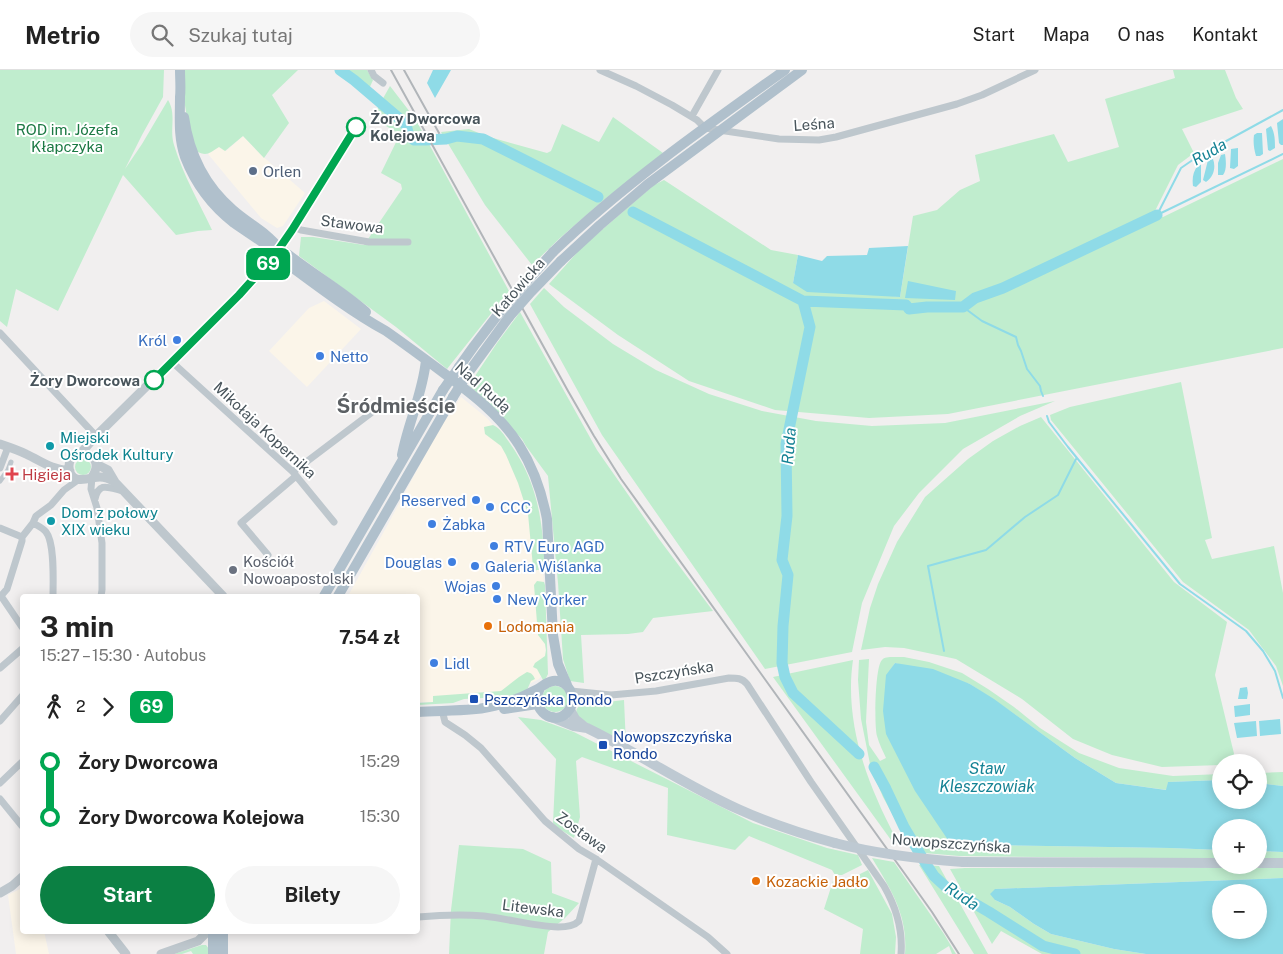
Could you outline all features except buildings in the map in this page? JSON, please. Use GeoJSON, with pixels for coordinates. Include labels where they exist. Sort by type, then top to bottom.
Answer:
{"type":"FeatureCollection","features":[{"type":"Feature","properties":{"kind":"main road","name":"Nad Rudą"},"geometry":{"type":"LineString","coordinates":[[180,70],[180,96],[190,144],[202,173],[213,189],[232,209],[268,236],[278,251],[347,296],[386,331],[473,395],[491,411],[519,445],[533,472],[544,503],[547,519],[553,635],[558,664],[570,697]]}},
{"type":"Feature","properties":{"kind":"main road","name":"Katowicka"},"geometry":{"type":"LineString","coordinates":[[325,594],[444,390],[503,308],[554,252],[602,208],[638,178],[785,70]]}},
{"type":"Feature","properties":{"kind":"main road","name":"Katowicka"},"geometry":{"type":"LineString","coordinates":[[339,594],[468,373],[509,317],[531,292],[600,224],[648,184],[802,70]]}},
{"type":"Feature","properties":{"kind":"main road"},"geometry":{"type":"LineString","coordinates":[[400,464],[405,440],[424,377],[426,360]]}},
{"type":"Feature","properties":{"kind":"main road","name":"Nad Rudą"},"geometry":{"type":"LineString","coordinates":[[551,682],[553,635]]}},
{"type":"Feature","properties":{"kind":"main road"},"geometry":{"type":"LineString","coordinates":[[420,712],[482,708],[498,705],[516,700],[551,682],[558,681],[570,697],[562,716],[552,717],[543,713],[538,704],[537,697],[540,688]]}},
{"type":"Feature","properties":{"kind":"main road","name":"Nowopszczyńska"},"geometry":{"type":"LineString","coordinates":[[570,697],[575,719],[587,728],[736,808],[768,822],[835,843],[895,856],[963,862],[1212,863]]}},
{"type":"Feature","properties":{"kind":"main road"},"geometry":{"type":"LineString","coordinates":[[482,708],[499,710],[538,704]]}},
{"type":"Feature","properties":{"kind":"main road","name":"Nowopszczyńska"},"geometry":{"type":"LineString","coordinates":[[552,717],[574,726],[587,728]]}},
{"type":"Feature","properties":{"kind":"main road"},"geometry":{"type":"LineString","coordinates":[[1267,863],[1283,863]]}},
{"type":"Feature","properties":{"kind":"main road"},"geometry":{"type":"LineString","coordinates":[[213,954],[220,934]]}},
{"type":"Feature","properties":{"kind":"main road"},"geometry":{"type":"LineString","coordinates":[[221,934],[223,954]]}},
{"type":"Feature","properties":{"kind":"street"},"geometry":{"type":"LineString","coordinates":[[371,70],[374,76],[383,83]]}},
{"type":"Feature","properties":{"kind":"street"},"geometry":{"type":"LineString","coordinates":[[600,70],[692,116],[705,128]]}},
{"type":"Feature","properties":{"kind":"street"},"geometry":{"type":"LineString","coordinates":[[692,116],[718,70]]}},
{"type":"Feature","properties":{"kind":"street","name":"Leśna"},"geometry":{"type":"LineString","coordinates":[[705,128],[779,139],[819,140],[957,104],[982,95],[1034,70]]}},
{"type":"Feature","properties":{"kind":"street","name":"Stawowa"},"geometry":{"type":"LineString","coordinates":[[294,227],[301,230],[369,242],[408,242]]}},
{"type":"Feature","properties":{"kind":"street"},"geometry":{"type":"LineString","coordinates":[[78,480],[74,477],[70,467],[74,457],[81,453],[239,295],[278,251]]}},
{"type":"Feature","properties":{"kind":"street"},"geometry":{"type":"LineString","coordinates":[[0,333],[94,438],[96,471],[92,477],[91,489],[99,516],[102,543],[101,594]]}},
{"type":"Feature","properties":{"kind":"street","name":"Mikołaja Kopernika"},"geometry":{"type":"LineString","coordinates":[[172,362],[295,474],[334,522]]}},
{"type":"Feature","properties":{"kind":"street"},"geometry":{"type":"LineString","coordinates":[[268,555],[241,523],[295,474],[371,413]]}},
{"type":"Feature","properties":{"kind":"street"},"geometry":{"type":"LineString","coordinates":[[0,468],[4,446],[28,455],[42,464],[58,470],[70,467]]}},
{"type":"Feature","properties":{"kind":"street"},"geometry":{"type":"LineString","coordinates":[[81,453],[86,454],[108,470],[115,482],[222,594]]}},
{"type":"Feature","properties":{"kind":"street"},"geometry":{"type":"LineString","coordinates":[[0,481],[11,462]]}},
{"type":"Feature","properties":{"kind":"street"},"geometry":{"type":"LineString","coordinates":[[20,624],[0,596],[7,589],[22,537],[36,516],[51,505],[64,490],[78,480],[104,477],[115,482]]}},
{"type":"Feature","properties":{"kind":"street"},"geometry":{"type":"LineString","coordinates":[[95,500],[97,492],[102,488],[107,487],[124,491]]}},
{"type":"Feature","properties":{"kind":"street"},"geometry":{"type":"LineString","coordinates":[[33,523],[45,530],[49,536],[52,551],[53,594]]}},
{"type":"Feature","properties":{"kind":"street"},"geometry":{"type":"LineString","coordinates":[[0,528],[22,537]]}},
{"type":"Feature","properties":{"kind":"street"},"geometry":{"type":"LineString","coordinates":[[0,668],[20,651]]}},
{"type":"Feature","properties":{"kind":"street","name":"Pszczyńska"},"geometry":{"type":"LineString","coordinates":[[570,697],[599,698],[729,678],[742,680],[747,684],[815,787],[884,886],[897,916],[901,938],[901,954]]}},
{"type":"Feature","properties":{"kind":"street"},"geometry":{"type":"LineString","coordinates":[[0,721],[20,698]]}},
{"type":"Feature","properties":{"kind":"street","name":"Zostawa"},"geometry":{"type":"LineString","coordinates":[[442,710],[445,722],[481,748],[545,821],[578,849],[596,859],[708,937],[727,954]]}},
{"type":"Feature","properties":{"kind":"street"},"geometry":{"type":"LineString","coordinates":[[0,783],[20,764]]}},
{"type":"Feature","properties":{"kind":"street"},"geometry":{"type":"LineString","coordinates":[[0,799],[20,824]]}},
{"type":"Feature","properties":{"kind":"street","name":"Litewska"},"geometry":{"type":"LineString","coordinates":[[420,917],[445,915],[484,916],[558,927],[571,926],[579,920],[596,859]]}},
{"type":"Feature","properties":{"kind":"street"},"geometry":{"type":"LineString","coordinates":[[0,893],[20,879]]}},
{"type":"Feature","properties":{"kind":"street"},"geometry":{"type":"LineString","coordinates":[[110,934],[126,954]]}},
{"type":"Feature","properties":{"kind":"street"},"geometry":{"type":"LineString","coordinates":[[161,954],[198,941],[205,934]]}},
{"type":"Feature","properties":{"kind":"shaded area"},"geometry":{"type":"Polygon","coordinates":[[[243,136],[260,154],[305,193],[283,226],[277,228],[261,218],[208,154],[219,146],[226,151],[243,136]]]}},
{"type":"Feature","properties":{"kind":"shaded area"},"geometry":{"type":"Polygon","coordinates":[[[324,301],[361,329],[307,387],[269,351],[309,308],[324,301]]]}},
{"type":"Feature","properties":{"kind":"shaded area","name":"Galeria Wiślanka"},"geometry":{"type":"Polygon","coordinates":[[[461,397],[487,418],[504,438],[534,496],[540,517],[546,669],[539,679],[522,688],[433,702],[420,702],[420,594],[349,594],[438,431],[461,397]]]}},
{"type":"Feature","properties":{"kind":"shaded area"},"geometry":{"type":"Polygon","coordinates":[[[20,889],[20,934],[45,934],[49,954],[16,954],[8,895],[20,889]]]}},
{"type":"Feature","properties":{"kind":"green space","name":"ROD im. Józefa Kłapczyka"},"geometry":{"type":"Polygon","coordinates":[[[0,70],[164,70],[163,97],[125,169],[168,100],[173,117],[172,133],[174,145],[187,178],[212,230],[176,235],[123,175],[58,311],[16,289],[7,327],[0,321],[0,70]]]}},
{"type":"Feature","properties":{"kind":"green space"},"geometry":{"type":"Polygon","coordinates":[[[184,70],[298,70],[272,95],[289,123],[264,158],[243,136],[225,151],[219,147],[205,154],[196,151],[188,124],[184,99],[184,70]]]}},
{"type":"Feature","properties":{"kind":"green space"},"geometry":{"type":"Polygon","coordinates":[[[344,70],[367,70],[373,80],[369,89],[344,70]]]}},
{"type":"Feature","properties":{"kind":"green space"},"geometry":{"type":"Polygon","coordinates":[[[1173,70],[1225,70],[1236,98],[1243,109],[1182,129],[1194,153],[1178,165],[1154,213],[1163,217],[1283,159],[1283,348],[948,414],[869,418],[775,410],[689,381],[618,335],[549,284],[582,247],[654,185],[664,180],[771,250],[798,255],[793,283],[900,297],[913,216],[937,210],[960,190],[980,181],[975,155],[1054,134],[1068,162],[1119,147],[1105,99],[1175,78],[1173,70]]]}},
{"type":"Feature","properties":{"kind":"green space"},"geometry":{"type":"Polygon","coordinates":[[[390,86],[411,111],[509,291],[447,369],[396,327],[299,256],[301,237],[313,237],[364,245],[402,189],[401,184],[381,173],[400,134],[372,118],[390,86]]]}},
{"type":"Feature","properties":{"kind":"green space"},"geometry":{"type":"Polygon","coordinates":[[[613,117],[663,153],[599,204],[532,265],[485,205],[441,132],[469,129],[486,136],[547,153],[551,151],[562,124],[599,142],[613,117]]]}},
{"type":"Feature","properties":{"kind":"green space"},"geometry":{"type":"Polygon","coordinates":[[[544,288],[564,307],[613,344],[656,370],[709,394],[762,411],[816,421],[872,426],[945,423],[1055,401],[1020,416],[963,449],[919,493],[894,526],[862,603],[852,652],[765,669],[602,435],[530,304],[544,288]]]}},
{"type":"Feature","properties":{"kind":"green space"},"geometry":{"type":"Polygon","coordinates":[[[520,312],[597,450],[659,539],[713,611],[653,618],[643,632],[581,635],[584,683],[570,681],[563,659],[548,476],[522,439],[469,385],[520,312]]]}},
{"type":"Feature","properties":{"kind":"green space"},"geometry":{"type":"Polygon","coordinates":[[[1181,382],[1212,538],[1205,540],[1212,559],[1274,546],[1283,593],[1283,686],[1276,666],[1249,630],[1183,582],[1051,420],[1050,415],[1070,407],[1181,382]]]}},
{"type":"Feature","properties":{"kind":"green space"},"geometry":{"type":"Polygon","coordinates":[[[1041,417],[1174,582],[1227,622],[1215,675],[1234,754],[1212,754],[1212,765],[1162,767],[1112,755],[1073,739],[1022,699],[956,659],[904,648],[885,647],[861,650],[870,608],[878,584],[897,542],[925,497],[968,459],[993,441],[1041,417]]]}},
{"type":"Feature","properties":{"kind":"green space"},"geometry":{"type":"Polygon","coordinates":[[[493,425],[502,432],[526,471],[532,485],[540,515],[544,547],[545,564],[539,570],[534,570],[533,567],[528,514],[518,483],[501,446],[485,434],[484,427],[493,425]]]}},
{"type":"Feature","properties":{"kind":"green space"},"geometry":{"type":"Polygon","coordinates":[[[83,459],[89,461],[91,467],[89,473],[83,475],[77,473],[75,467],[77,461],[83,459]]]}},
{"type":"Feature","properties":{"kind":"green space"},"geometry":{"type":"Polygon","coordinates":[[[537,581],[544,582],[545,585],[548,674],[545,680],[543,680],[537,669],[533,667],[535,663],[545,656],[546,650],[545,644],[538,635],[534,585],[537,581]]]}},
{"type":"Feature","properties":{"kind":"green space"},"geometry":{"type":"Polygon","coordinates":[[[904,657],[929,662],[962,673],[1079,753],[1119,768],[1173,776],[1212,774],[1212,780],[1168,782],[1167,790],[1116,783],[1075,758],[970,684],[895,663],[886,677],[985,845],[1212,850],[1212,859],[959,856],[913,852],[883,797],[871,769],[861,719],[858,680],[859,660],[869,659],[866,722],[869,745],[880,761],[886,758],[877,736],[875,709],[878,673],[882,660],[885,658],[904,657]]]}},
{"type":"Feature","properties":{"kind":"green space"},"geometry":{"type":"Polygon","coordinates":[[[853,660],[851,696],[855,731],[870,783],[895,837],[891,840],[773,677],[853,660]]]}},
{"type":"Feature","properties":{"kind":"green space"},"geometry":{"type":"Polygon","coordinates":[[[527,672],[532,674],[535,679],[531,681],[527,690],[503,699],[464,699],[453,703],[420,705],[420,703],[433,702],[433,696],[501,691],[527,672]]]}},
{"type":"Feature","properties":{"kind":"green space"},"geometry":{"type":"Polygon","coordinates":[[[555,686],[565,689],[568,699],[565,709],[555,712],[545,709],[542,699],[545,689],[555,686]]]}},
{"type":"Feature","properties":{"kind":"green space"},"geometry":{"type":"Polygon","coordinates":[[[624,700],[626,745],[584,721],[576,712],[577,708],[582,705],[624,700]]]}},
{"type":"Feature","properties":{"kind":"green space"},"geometry":{"type":"Polygon","coordinates":[[[518,717],[541,720],[574,732],[753,823],[827,848],[858,855],[862,865],[842,875],[835,875],[832,870],[749,836],[735,850],[667,835],[668,788],[582,757],[576,761],[580,817],[574,838],[556,827],[553,823],[556,759],[518,717]]]}},
{"type":"Feature","properties":{"kind":"green space"},"geometry":{"type":"Polygon","coordinates":[[[1283,772],[1283,786],[1267,784],[1267,773],[1283,772]]]}},
{"type":"Feature","properties":{"kind":"green space"},"geometry":{"type":"Polygon","coordinates":[[[459,845],[523,849],[551,862],[552,893],[579,903],[548,932],[544,954],[449,954],[451,910],[459,845]]]}},
{"type":"Feature","properties":{"kind":"green space"},"geometry":{"type":"Polygon","coordinates":[[[1267,851],[1283,852],[1283,858],[1267,859],[1267,851]]]}},
{"type":"Feature","properties":{"kind":"green space"},"geometry":{"type":"Polygon","coordinates":[[[872,858],[894,862],[956,954],[952,954],[949,946],[936,954],[905,954],[904,927],[897,903],[872,858]]]}},
{"type":"Feature","properties":{"kind":"green space"},"geometry":{"type":"Polygon","coordinates":[[[919,865],[939,866],[988,954],[974,954],[919,865]]]}},
{"type":"Feature","properties":{"kind":"green space"},"geometry":{"type":"Polygon","coordinates":[[[1212,868],[1212,874],[1267,874],[1267,868],[1283,868],[1283,878],[995,889],[995,900],[1010,907],[1051,934],[1114,949],[1146,954],[1042,954],[1001,931],[992,944],[950,869],[1212,868]]]}},
{"type":"Feature","properties":{"kind":"green space"},"geometry":{"type":"Polygon","coordinates":[[[868,870],[892,914],[896,937],[895,954],[860,954],[863,929],[824,909],[833,881],[848,880],[868,870]]]}},
{"type":"Feature","properties":{"kind":"green space"},"geometry":{"type":"Polygon","coordinates":[[[206,945],[209,949],[208,954],[193,954],[191,951],[174,954],[206,945]]]}},
{"type":"Feature","properties":{"kind":"water"},"geometry":{"type":"Polygon","coordinates":[[[433,70],[451,70],[435,98],[427,83],[433,70]]]}},
{"type":"Feature","properties":{"kind":"water"},"geometry":{"type":"Polygon","coordinates":[[[1283,119],[1283,145],[1281,145],[1279,143],[1277,123],[1283,119]]]}},
{"type":"Feature","properties":{"kind":"water"},"geometry":{"type":"Polygon","coordinates":[[[1271,126],[1274,134],[1275,148],[1270,151],[1268,150],[1266,129],[1271,126]]]}},
{"type":"Feature","properties":{"kind":"water"},"geometry":{"type":"Polygon","coordinates":[[[1262,133],[1263,154],[1260,156],[1256,156],[1254,146],[1254,135],[1262,133]]]}},
{"type":"Feature","properties":{"kind":"water"},"geometry":{"type":"Polygon","coordinates":[[[1238,148],[1238,166],[1234,169],[1230,168],[1231,149],[1238,148]]]}},
{"type":"Feature","properties":{"kind":"water"},"geometry":{"type":"Polygon","coordinates":[[[1225,154],[1225,170],[1223,175],[1218,175],[1218,163],[1221,155],[1225,154]]]}},
{"type":"Feature","properties":{"kind":"water"},"geometry":{"type":"Polygon","coordinates":[[[1213,159],[1214,172],[1206,182],[1203,180],[1208,160],[1213,159]]]}},
{"type":"Feature","properties":{"kind":"water"},"geometry":{"type":"Polygon","coordinates":[[[1198,165],[1201,165],[1201,182],[1196,187],[1193,186],[1193,178],[1198,165]]]}},
{"type":"Feature","properties":{"kind":"water"},"geometry":{"type":"Polygon","coordinates":[[[908,246],[900,297],[807,292],[793,283],[798,255],[822,261],[827,256],[867,255],[869,248],[908,246]]]}},
{"type":"Feature","properties":{"kind":"water"},"geometry":{"type":"Polygon","coordinates":[[[908,281],[956,291],[955,300],[905,298],[908,281]]]}},
{"type":"Feature","properties":{"kind":"water","name":"Staw Kleszczowiak"},"geometry":{"type":"Polygon","coordinates":[[[895,663],[933,669],[970,684],[994,699],[1075,758],[1116,783],[1166,790],[1168,782],[1212,780],[1212,809],[1267,809],[1267,784],[1283,786],[1283,852],[1267,851],[1267,819],[1212,819],[1212,850],[985,845],[948,840],[915,791],[886,734],[883,711],[886,675],[895,663]]]}},
{"type":"Feature","properties":{"kind":"water"},"geometry":{"type":"Polygon","coordinates":[[[1247,687],[1247,699],[1238,699],[1240,688],[1247,687]]]}},
{"type":"Feature","properties":{"kind":"water"},"geometry":{"type":"Polygon","coordinates":[[[1250,704],[1250,715],[1235,717],[1234,706],[1250,704]]]}},
{"type":"Feature","properties":{"kind":"water"},"geometry":{"type":"Polygon","coordinates":[[[1280,719],[1281,734],[1260,736],[1259,721],[1280,719]]]}},
{"type":"Feature","properties":{"kind":"water"},"geometry":{"type":"Polygon","coordinates":[[[1256,721],[1257,736],[1237,738],[1234,723],[1256,721]]]}},
{"type":"Feature","properties":{"kind":"water"},"geometry":{"type":"Polygon","coordinates":[[[1283,878],[1283,954],[1146,954],[1114,949],[1051,934],[1010,907],[995,900],[990,894],[995,889],[1283,878]]]}},
{"type":"Feature","properties":{"kind":"waterway","name":"Ruda"},"geometry":{"type":"LineString","coordinates":[[340,70],[401,120],[406,125],[409,136],[414,140],[446,139],[457,136],[483,139],[598,197]]}},
{"type":"Feature","properties":{"kind":"waterway","name":"Ruda"},"geometry":{"type":"LineString","coordinates":[[1157,215],[1181,168],[1197,157],[1283,110]]}},
{"type":"Feature","properties":{"kind":"waterway"},"geometry":{"type":"LineString","coordinates":[[1157,215],[1283,154]]}},
{"type":"Feature","properties":{"kind":"waterway","name":"Ruda"},"geometry":{"type":"LineString","coordinates":[[633,212],[803,301],[810,327],[786,444],[787,516],[782,560],[788,575],[783,626],[782,663],[785,677],[793,693],[859,754]]}},
{"type":"Feature","properties":{"kind":"waterway"},"geometry":{"type":"LineString","coordinates":[[803,301],[906,305],[909,309],[963,307],[975,298],[1003,288],[1157,215]]}},
{"type":"Feature","properties":{"kind":"waterway"},"geometry":{"type":"LineString","coordinates":[[963,307],[982,321],[1016,337],[1027,369],[1040,386],[1043,396]]}},
{"type":"Feature","properties":{"kind":"waterway"},"geometry":{"type":"LineString","coordinates":[[1047,416],[1049,422],[1068,447],[1180,584],[1246,631],[1263,651],[1275,671],[1283,698]]}},
{"type":"Feature","properties":{"kind":"waterway"},"geometry":{"type":"LineString","coordinates":[[944,651],[928,566],[986,550],[1025,517],[1058,495],[1076,459]]}},
{"type":"Feature","properties":{"kind":"waterway","name":"Ruda"},"geometry":{"type":"LineString","coordinates":[[874,767],[904,827],[934,876],[946,887],[1043,946],[1075,954]]}},
{"type":"Feature","properties":{"kind":"railway"},"geometry":{"type":"LineString","coordinates":[[391,70],[568,391],[621,479],[905,874],[959,954]]}},
{"type":"Feature","properties":{"kind":"railway"},"geometry":{"type":"LineString","coordinates":[[404,70],[439,133]]}},
{"type":"Feature","properties":{"kind":"bus line","name":"69"},"geometry":{"type":"LineString","coordinates":[[154,380],[239,295],[274,256],[342,152],[356,127]]}},
{"type":"Feature","properties":{"kind":"place","name":"Żory Dworcowa Kolejowa"},"geometry":{"type":"Point","coordinates":[356,127]}},
{"type":"Feature","properties":{"kind":"place","name":"Orlen"},"geometry":{"type":"Point","coordinates":[253,171]}},
{"type":"Feature","properties":{"kind":"place","name":"Król"},"geometry":{"type":"Point","coordinates":[177,340]}},
{"type":"Feature","properties":{"kind":"place","name":"Netto"},"geometry":{"type":"Point","coordinates":[320,356]}},
{"type":"Feature","properties":{"kind":"place","name":"Żory Dworcowa"},"geometry":{"type":"Point","coordinates":[154,380]}},
{"type":"Feature","properties":{"kind":"place","name":"Miejski Ośrodek Kultury"},"geometry":{"type":"Point","coordinates":[50,446]}},
{"type":"Feature","properties":{"kind":"place","name":"Higieja"},"geometry":{"type":"Point","coordinates":[12,474]}},
{"type":"Feature","properties":{"kind":"place","name":"Reserved"},"geometry":{"type":"Point","coordinates":[476,500]}},
{"type":"Feature","properties":{"kind":"place","name":"CCC"},"geometry":{"type":"Point","coordinates":[490,507]}},
{"type":"Feature","properties":{"kind":"place","name":"Dom z połowy XIX wieku"},"geometry":{"type":"Point","coordinates":[51,521]}},
{"type":"Feature","properties":{"kind":"place","name":"Żabka"},"geometry":{"type":"Point","coordinates":[432,524]}},
{"type":"Feature","properties":{"kind":"place","name":"RTV Euro AGD"},"geometry":{"type":"Point","coordinates":[494,546]}},
{"type":"Feature","properties":{"kind":"place","name":"Douglas"},"geometry":{"type":"Point","coordinates":[452,562]}},
{"type":"Feature","properties":{"kind":"place","name":"Galeria Wiślanka"},"geometry":{"type":"Point","coordinates":[475,566]}},
{"type":"Feature","properties":{"kind":"place","name":"Kościół Nowoapostolski"},"geometry":{"type":"Point","coordinates":[233,570]}},
{"type":"Feature","properties":{"kind":"place","name":"Wojas"},"geometry":{"type":"Point","coordinates":[496,586]}},
{"type":"Feature","properties":{"kind":"place","name":"New Yorker"},"geometry":{"type":"Point","coordinates":[497,599]}},
{"type":"Feature","properties":{"kind":"place","name":"Lodomania"},"geometry":{"type":"Point","coordinates":[488,626]}},
{"type":"Feature","properties":{"kind":"place","name":"Lidl"},"geometry":{"type":"Point","coordinates":[434,663]}},
{"type":"Feature","properties":{"kind":"place","name":"Pszczyńska Rondo"},"geometry":{"type":"Point","coordinates":[474,699]}},
{"type":"Feature","properties":{"kind":"place","name":"Nowopszczyńska Rondo"},"geometry":{"type":"Point","coordinates":[603,745]}},
{"type":"Feature","properties":{"kind":"place","name":"Kozackie Jadło"},"geometry":{"type":"Point","coordinates":[756,881]}},
{"type":"Feature","properties":{"kind":"district","name":"Śródmieście"},"geometry":{"type":"Point","coordinates":[396,406]}}]}
